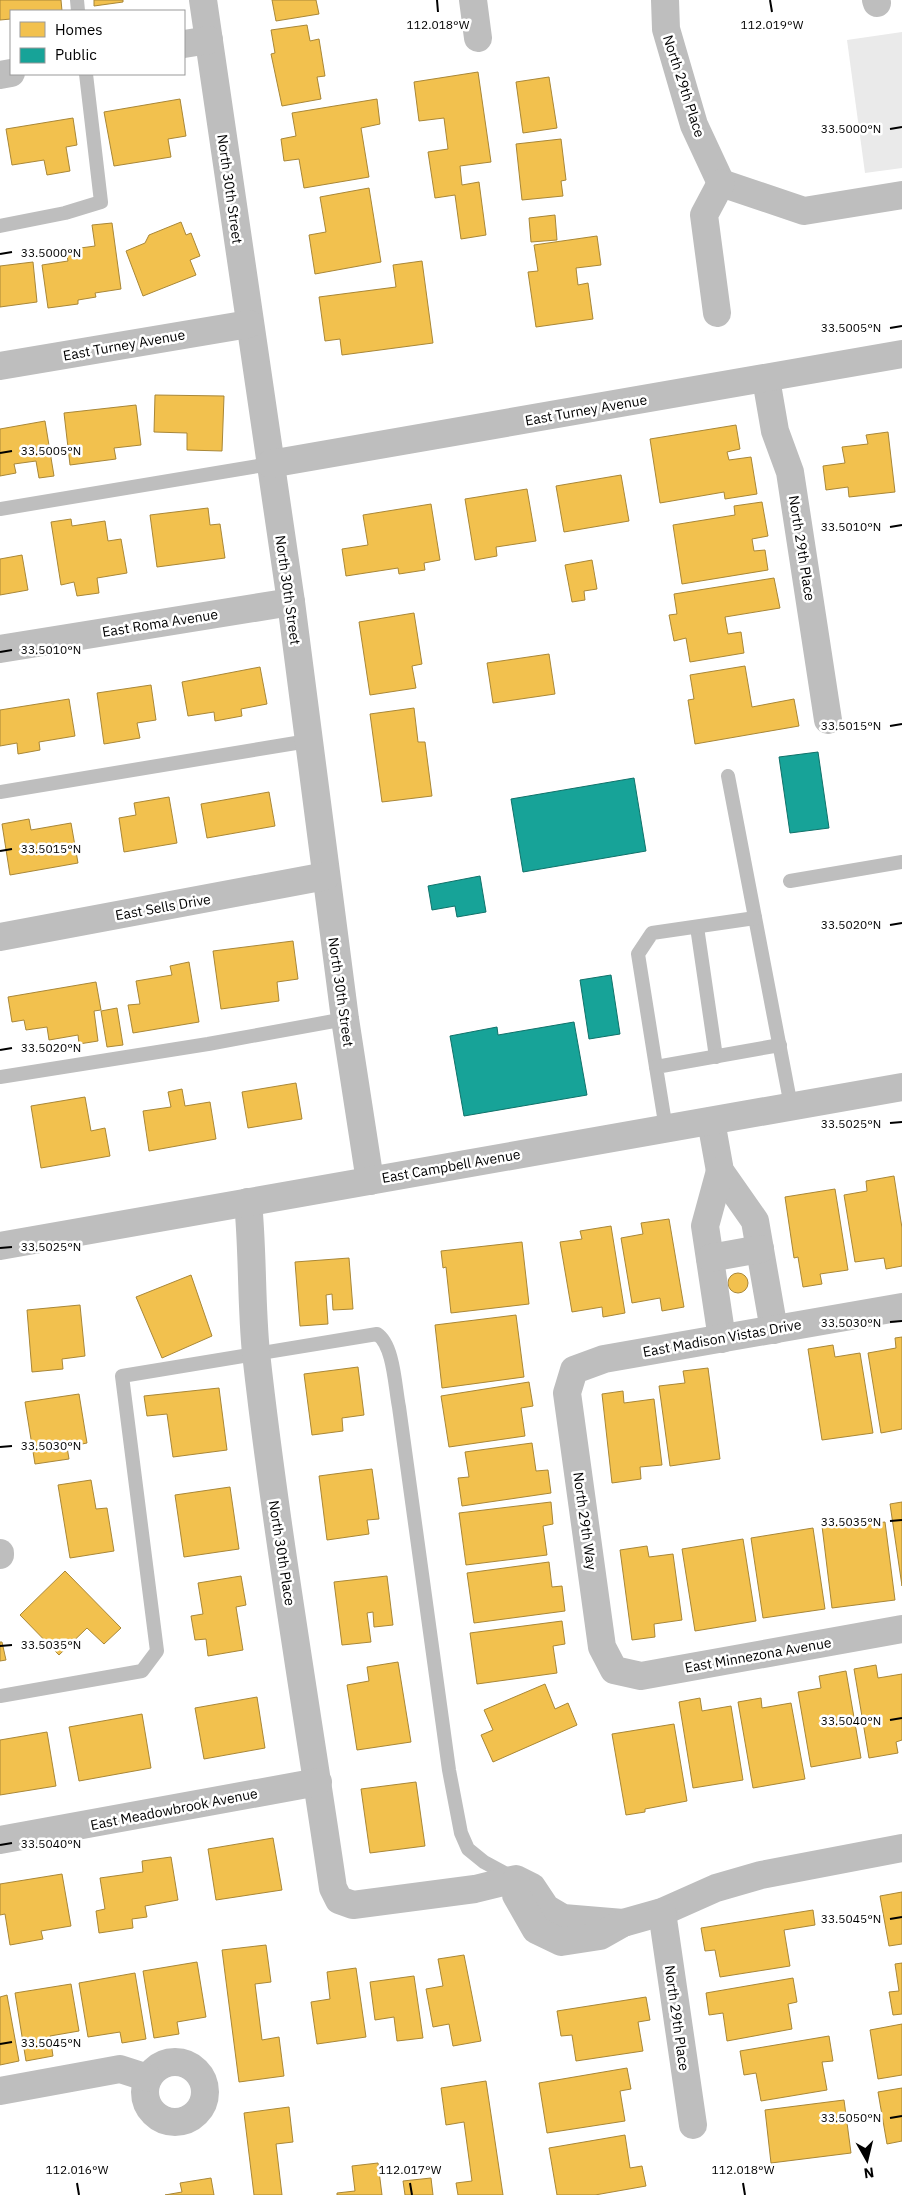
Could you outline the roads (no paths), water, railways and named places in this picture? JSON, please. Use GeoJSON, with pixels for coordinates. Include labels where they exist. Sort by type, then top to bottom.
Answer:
{"type":"FeatureCollection","features":[{"type":"Feature","properties":{"kind":"street","name":"North 30th Street"},"geometry":{"type":"LineString","coordinates":[[204,0],[196,42],[249,324],[291,602],[345,1019],[370,1181]]}},
{"type":"Feature","properties":{"kind":"street"},"geometry":{"type":"LineString","coordinates":[[473,0],[478,38]]}},
{"type":"Feature","properties":{"kind":"street","name":"North 29th Place"},"geometry":{"type":"LineString","coordinates":[[665,0],[666,29],[694,125],[721,183]]}},
{"type":"Feature","properties":{"kind":"street"},"geometry":{"type":"LineString","coordinates":[[717,313],[704,215],[721,183],[804,210],[902,195]]}},
{"type":"Feature","properties":{"kind":"street","name":"East Turney Avenue"},"geometry":{"type":"LineString","coordinates":[[0,366],[249,324]]}},
{"type":"Feature","properties":{"kind":"street","name":"East Turney Avenue"},"geometry":{"type":"LineString","coordinates":[[270,464],[902,354]]}},
{"type":"Feature","properties":{"kind":"street","name":"North 29th Place"},"geometry":{"type":"LineString","coordinates":[[766,379],[775,431],[790,472],[828,720]]}},
{"type":"Feature","properties":{"kind":"street","name":"East Roma Avenue"},"geometry":{"type":"LineString","coordinates":[[0,649],[291,602]]}},
{"type":"Feature","properties":{"kind":"street","name":"East Sells Drive"},"geometry":{"type":"LineString","coordinates":[[0,937],[326,876]]}},
{"type":"Feature","properties":{"kind":"street","name":"East Campbell Avenue"},"geometry":{"type":"LineString","coordinates":[[0,1246],[902,1087]]}},
{"type":"Feature","properties":{"kind":"street"},"geometry":{"type":"LineString","coordinates":[[711,1121],[720,1171],[755,1221],[774,1330]]}},
{"type":"Feature","properties":{"kind":"street"},"geometry":{"type":"LineString","coordinates":[[720,1171],[705,1226],[722,1339]]}},
{"type":"Feature","properties":{"kind":"street","name":"North 30th Place"},"geometry":{"type":"LineString","coordinates":[[248,1202],[252,1242],[251,1301],[274,1499],[333,1888],[339,1900],[353,1905],[476,1889],[516,1878]]}},
{"type":"Feature","properties":{"kind":"street"},"geometry":{"type":"LineString","coordinates":[[710,1258],[760,1249]]}},
{"type":"Feature","properties":{"kind":"street","name":"East Madison Vistas Drive"},"geometry":{"type":"LineString","coordinates":[[574,1370],[604,1358],[902,1307]]}},
{"type":"Feature","properties":{"kind":"street","name":"North 29th Way"},"geometry":{"type":"LineString","coordinates":[[574,1370],[567,1393],[602,1647],[614,1670]]}},
{"type":"Feature","properties":{"kind":"street","name":"East Minnezona Avenue"},"geometry":{"type":"LineString","coordinates":[[614,1670],[641,1676],[902,1629]]}},
{"type":"Feature","properties":{"kind":"street","name":"East Meadowbrook Avenue"},"geometry":{"type":"LineString","coordinates":[[0,1840],[318,1782]]}},
{"type":"Feature","properties":{"kind":"street"},"geometry":{"type":"LineString","coordinates":[[516,1878],[532,1887],[546,1908],[563,1918],[623,1923],[662,1912],[716,1888],[762,1875],[902,1848]]}},
{"type":"Feature","properties":{"kind":"street","name":"North 29th Place"},"geometry":{"type":"LineString","coordinates":[[662,1912],[693,2125]]}},
{"type":"Feature","properties":{"kind":"street"},"geometry":{"type":"LineString","coordinates":[[0,2091],[120,2069],[148,2078]]}},
{"type":"Feature","properties":{"kind":"lane"},"geometry":{"type":"LineString","coordinates":[[0,226],[65,213],[101,202],[86,75]]}},
{"type":"Feature","properties":{"kind":"lane"},"geometry":{"type":"LineString","coordinates":[[0,508],[270,464]]}},
{"type":"Feature","properties":{"kind":"lane"},"geometry":{"type":"LineString","coordinates":[[0,792],[308,741]]}},
{"type":"Feature","properties":{"kind":"lane"},"geometry":{"type":"LineString","coordinates":[[728,776],[791,1106]]}},
{"type":"Feature","properties":{"kind":"lane"},"geometry":{"type":"LineString","coordinates":[[790,881],[902,862]]}},
{"type":"Feature","properties":{"kind":"lane"},"geometry":{"type":"LineString","coordinates":[[666,1129],[638,954],[652,933],[755,918]]}},
{"type":"Feature","properties":{"kind":"lane"},"geometry":{"type":"LineString","coordinates":[[697,926],[716,1057]]}},
{"type":"Feature","properties":{"kind":"lane"},"geometry":{"type":"LineString","coordinates":[[0,1077],[208,1044],[345,1019]]}},
{"type":"Feature","properties":{"kind":"lane"},"geometry":{"type":"LineString","coordinates":[[656,1067],[780,1045]]}},
{"type":"Feature","properties":{"kind":"lane"},"geometry":{"type":"LineString","coordinates":[[0,1696],[142,1671],[157,1651],[122,1376],[373,1333],[379,1335],[386,1344],[391,1360],[399,1407],[446,1750],[461,1833],[468,1850],[484,1862],[516,1878]]}}]}
